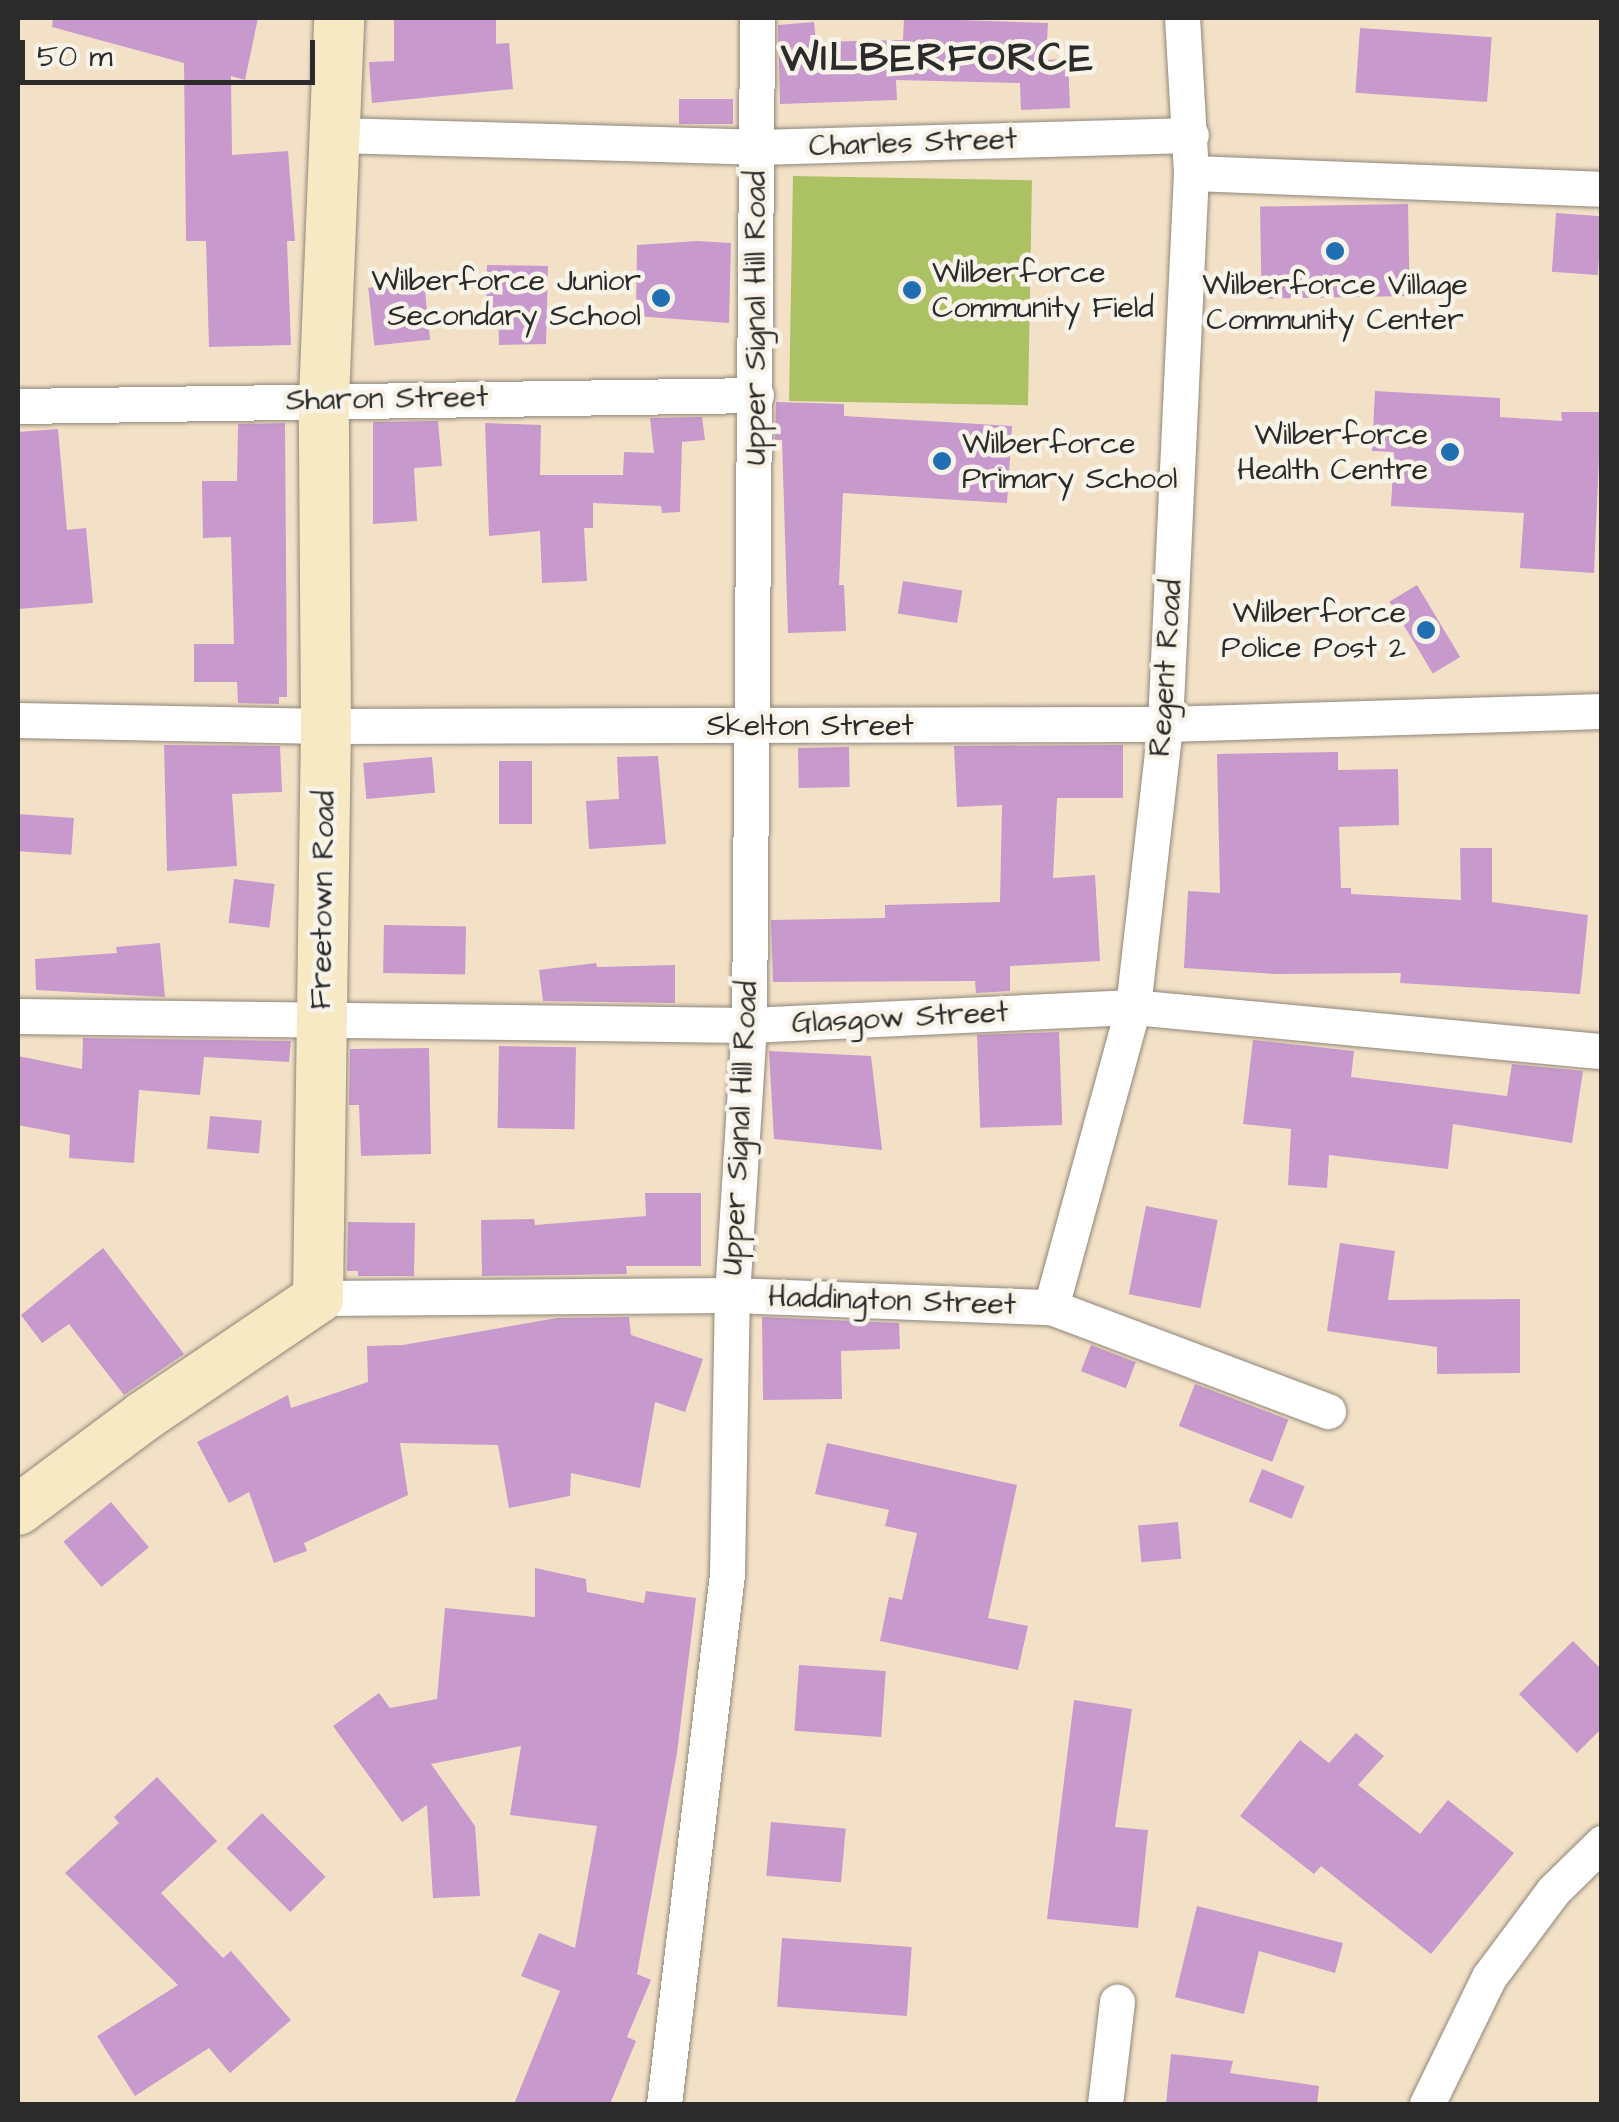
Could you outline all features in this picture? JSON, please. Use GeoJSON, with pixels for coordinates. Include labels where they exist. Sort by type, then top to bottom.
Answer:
{"type":"FeatureCollection","features":[{"type":"Feature","properties":{"kind":"street","name":"Freetown Road"},"geometry":{"type":"LineString","coordinates":[[318,1298],[326,726],[324,399],[340,18]]}},
{"type":"Feature","properties":{"kind":"street","name":"Upper Signal Hill Road"},"geometry":{"type":"LineString","coordinates":[[664,2104],[727,1574],[732,1295],[749,1024],[757,18]]}},
{"type":"Feature","properties":{"kind":"street","name":"Regent Road"},"geometry":{"type":"LineString","coordinates":[[1050,1307],[1133,1007],[1165,724],[1191,173],[1182,18]]}},
{"type":"Feature","properties":{"kind":"street","name":"Charles Street"},"geometry":{"type":"LineString","coordinates":[[336,134],[757,148],[1191,135]]}},
{"type":"Feature","properties":{"kind":"street"},"geometry":{"type":"LineString","coordinates":[[1191,173],[1602,189]]}},
{"type":"Feature","properties":{"kind":"street","name":"Sharon Street"},"geometry":{"type":"LineString","coordinates":[[18,406],[756,395]]}},
{"type":"Feature","properties":{"kind":"street","name":"Skelton Street"},"geometry":{"type":"LineString","coordinates":[[18,720],[326,726],[1165,724],[1602,711]]}},
{"type":"Feature","properties":{"kind":"street","name":"Glasgow Street"},"geometry":{"type":"LineString","coordinates":[[18,1016],[749,1024],[1133,1007],[1600,1051]]}},
{"type":"Feature","properties":{"kind":"street","name":"Haddington Street"},"geometry":{"type":"LineString","coordinates":[[318,1298],[732,1295],[1050,1307],[1328,1411]]}},
{"type":"Feature","properties":{"kind":"street"},"geometry":{"type":"LineString","coordinates":[[18,1510],[144,1416],[318,1298]]}},
{"type":"Feature","properties":{"kind":"street"},"geometry":{"type":"LineString","coordinates":[[1427,2104],[1488,1977],[1553,1891],[1602,1843]]}},
{"type":"Feature","properties":{"kind":"street"},"geometry":{"type":"LineString","coordinates":[[1105,2104],[1117,2002]]}},
{"type":"Feature","properties":{"kind":"green space","name":"Wilberforce Community Field"},"geometry":{"type":"Polygon","coordinates":[[[793,176],[1032,180],[1028,405],[789,401],[793,176]]]}},
{"type":"Feature","properties":{"kind":"building"},"geometry":{"type":"Polygon","coordinates":[[[53,18],[258,18],[245,80],[231,76],[232,155],[288,151],[295,241],[287,241],[291,345],[209,347],[206,241],[186,241],[184,63],[52,27],[53,18]]]}},
{"type":"Feature","properties":{"kind":"building"},"geometry":{"type":"Polygon","coordinates":[[[394,18],[496,18],[496,44],[509,43],[513,89],[372,103],[369,62],[394,61],[394,18]]]}},
{"type":"Feature","properties":{"kind":"building"},"geometry":{"type":"Polygon","coordinates":[[[904,18],[1048,23],[1046,60],[1068,59],[1070,108],[1021,110],[1020,83],[896,80],[897,100],[780,104],[778,25],[814,22],[816,42],[903,40],[904,18]]]}},
{"type":"Feature","properties":{"kind":"building"},"geometry":{"type":"Polygon","coordinates":[[[1360,28],[1492,37],[1487,102],[1355,93],[1360,28]]]}},
{"type":"Feature","properties":{"kind":"building"},"geometry":{"type":"Polygon","coordinates":[[[679,99],[733,99],[733,124],[679,124],[679,99]]]}},
{"type":"Feature","properties":{"kind":"building","name":"Wilberforce Village Community Center"},"geometry":{"type":"Polygon","coordinates":[[[1408,204],[1410,296],[1262,299],[1260,207],[1408,204]]]}},
{"type":"Feature","properties":{"kind":"building"},"geometry":{"type":"Polygon","coordinates":[[[1556,213],[1602,216],[1598,275],[1552,272],[1556,213]]]}},
{"type":"Feature","properties":{"kind":"building","name":"Wilberforce Junior Secondary School"},"geometry":{"type":"Polygon","coordinates":[[[731,243],[729,323],[636,316],[637,245],[731,243]]]}},
{"type":"Feature","properties":{"kind":"building"},"geometry":{"type":"Polygon","coordinates":[[[487,265],[548,266],[546,344],[499,345],[498,308],[486,308],[487,265]]]}},
{"type":"Feature","properties":{"kind":"building"},"geometry":{"type":"Polygon","coordinates":[[[424,282],[430,340],[374,346],[368,288],[424,282]]]}},
{"type":"Feature","properties":{"kind":"building"},"geometry":{"type":"Polygon","coordinates":[[[1375,391],[1500,398],[1500,417],[1562,421],[1561,412],[1601,412],[1594,573],[1520,568],[1524,513],[1391,506],[1394,452],[1372,451],[1375,391]]]}},
{"type":"Feature","properties":{"kind":"building"},"geometry":{"type":"Polygon","coordinates":[[[776,402],[844,404],[844,416],[1012,426],[1007,503],[843,493],[839,585],[844,585],[846,631],[788,633],[782,440],[775,440],[776,402]]]}},
{"type":"Feature","properties":{"kind":"building"},"geometry":{"type":"Polygon","coordinates":[[[702,417],[705,440],[682,442],[680,512],[662,513],[661,506],[593,503],[593,528],[584,528],[587,581],[542,583],[540,531],[489,536],[485,423],[541,425],[540,475],[623,475],[624,452],[654,453],[650,418],[702,417]]]}},
{"type":"Feature","properties":{"kind":"building"},"geometry":{"type":"Polygon","coordinates":[[[438,421],[442,466],[414,468],[417,521],[373,524],[373,422],[438,421]]]}},
{"type":"Feature","properties":{"kind":"building"},"geometry":{"type":"Polygon","coordinates":[[[285,423],[287,697],[279,697],[279,704],[238,703],[237,682],[194,682],[194,644],[234,644],[231,537],[203,538],[202,481],[237,481],[238,424],[285,423]]]}},
{"type":"Feature","properties":{"kind":"building"},"geometry":{"type":"Polygon","coordinates":[[[58,429],[67,530],[86,528],[93,603],[18,609],[18,432],[58,429]]]}},
{"type":"Feature","properties":{"kind":"building"},"geometry":{"type":"Polygon","coordinates":[[[903,581],[962,590],[957,623],[898,614],[903,581]]]}},
{"type":"Feature","properties":{"kind":"building","name":"Wilberforce Police Post 2"},"geometry":{"type":"Polygon","coordinates":[[[1417,585],[1460,657],[1433,673],[1390,601],[1417,585]]]}},
{"type":"Feature","properties":{"kind":"building"},"geometry":{"type":"Polygon","coordinates":[[[164,745],[280,746],[282,792],[232,794],[237,866],[167,871],[164,745]]]}},
{"type":"Feature","properties":{"kind":"building"},"geometry":{"type":"Polygon","coordinates":[[[1123,745],[1123,798],[1057,798],[1053,878],[1095,875],[1100,961],[1010,966],[1010,991],[976,993],[975,981],[773,982],[771,920],[885,918],[885,905],[1000,902],[1002,805],[957,807],[954,746],[1123,745]]]}},
{"type":"Feature","properties":{"kind":"building"},"geometry":{"type":"Polygon","coordinates":[[[849,747],[850,787],[799,788],[798,748],[849,747]]]}},
{"type":"Feature","properties":{"kind":"building"},"geometry":{"type":"Polygon","coordinates":[[[1338,752],[1338,770],[1398,769],[1399,825],[1339,827],[1341,888],[1351,888],[1351,894],[1461,900],[1460,848],[1492,848],[1492,902],[1588,915],[1580,994],[1400,983],[1401,973],[1275,974],[1184,968],[1188,891],[1220,893],[1217,754],[1338,752]]]}},
{"type":"Feature","properties":{"kind":"building"},"geometry":{"type":"Polygon","coordinates":[[[658,756],[666,844],[589,849],[586,801],[619,799],[617,757],[658,756]]]}},
{"type":"Feature","properties":{"kind":"building"},"geometry":{"type":"Polygon","coordinates":[[[432,757],[435,793],[366,799],[363,763],[432,757]]]}},
{"type":"Feature","properties":{"kind":"building"},"geometry":{"type":"Polygon","coordinates":[[[499,761],[532,761],[532,824],[499,824],[499,761]]]}},
{"type":"Feature","properties":{"kind":"building"},"geometry":{"type":"Polygon","coordinates":[[[18,814],[74,818],[71,855],[18,851],[18,814]]]}},
{"type":"Feature","properties":{"kind":"building"},"geometry":{"type":"Polygon","coordinates":[[[234,879],[275,884],[269,928],[229,923],[234,879]]]}},
{"type":"Feature","properties":{"kind":"building"},"geometry":{"type":"Polygon","coordinates":[[[384,925],[466,926],[465,974],[383,973],[384,925]]]}},
{"type":"Feature","properties":{"kind":"building"},"geometry":{"type":"Polygon","coordinates":[[[160,943],[165,997],[36,990],[35,959],[117,953],[116,947],[160,943]]]}},
{"type":"Feature","properties":{"kind":"building"},"geometry":{"type":"Polygon","coordinates":[[[596,963],[597,967],[675,965],[675,1003],[543,1001],[539,970],[596,963]]]}},
{"type":"Feature","properties":{"kind":"building"},"geometry":{"type":"Polygon","coordinates":[[[1059,1032],[1062,1125],[980,1128],[977,1035],[1059,1032]]]}},
{"type":"Feature","properties":{"kind":"building"},"geometry":{"type":"Polygon","coordinates":[[[83,1038],[291,1041],[289,1062],[204,1057],[200,1095],[139,1090],[134,1163],[69,1158],[70,1135],[18,1125],[18,1056],[82,1069],[83,1038]]]}},
{"type":"Feature","properties":{"kind":"building"},"geometry":{"type":"Polygon","coordinates":[[[1253,1040],[1354,1051],[1351,1077],[1507,1096],[1512,1064],[1583,1071],[1572,1143],[1453,1124],[1448,1169],[1329,1155],[1327,1188],[1288,1185],[1291,1129],[1243,1124],[1253,1040]]]}},
{"type":"Feature","properties":{"kind":"building"},"geometry":{"type":"Polygon","coordinates":[[[499,1046],[576,1047],[575,1129],[498,1128],[499,1046]]]}},
{"type":"Feature","properties":{"kind":"building"},"geometry":{"type":"Polygon","coordinates":[[[429,1048],[431,1154],[361,1156],[359,1105],[349,1105],[350,1049],[429,1048]]]}},
{"type":"Feature","properties":{"kind":"building"},"geometry":{"type":"Polygon","coordinates":[[[769,1051],[871,1056],[882,1150],[774,1139],[769,1051]]]}},
{"type":"Feature","properties":{"kind":"building"},"geometry":{"type":"Polygon","coordinates":[[[210,1116],[262,1121],[259,1153],[207,1149],[210,1116]]]}},
{"type":"Feature","properties":{"kind":"building"},"geometry":{"type":"Polygon","coordinates":[[[645,1193],[701,1193],[701,1266],[626,1266],[627,1274],[482,1276],[481,1220],[534,1219],[535,1225],[646,1216],[645,1193]]]}},
{"type":"Feature","properties":{"kind":"building"},"geometry":{"type":"Polygon","coordinates":[[[1146,1206],[1218,1220],[1200,1308],[1129,1294],[1146,1206]]]}},
{"type":"Feature","properties":{"kind":"building"},"geometry":{"type":"Polygon","coordinates":[[[348,1222],[415,1223],[414,1276],[358,1276],[358,1271],[347,1271],[348,1222]]]}},
{"type":"Feature","properties":{"kind":"building"},"geometry":{"type":"Polygon","coordinates":[[[1340,1243],[1395,1251],[1388,1300],[1520,1299],[1520,1373],[1437,1374],[1437,1347],[1327,1331],[1340,1243]]]}},
{"type":"Feature","properties":{"kind":"building"},"geometry":{"type":"Polygon","coordinates":[[[103,1248],[184,1354],[124,1395],[69,1324],[42,1343],[21,1315],[103,1248]]]}},
{"type":"Feature","properties":{"kind":"building"},"geometry":{"type":"Polygon","coordinates":[[[629,1317],[631,1335],[703,1359],[685,1412],[655,1402],[640,1488],[571,1473],[570,1496],[509,1508],[498,1445],[400,1443],[408,1495],[304,1543],[307,1551],[274,1563],[249,1492],[229,1503],[197,1442],[288,1395],[291,1408],[368,1382],[367,1346],[403,1345],[557,1318],[629,1317]]]}},
{"type":"Feature","properties":{"kind":"building"},"geometry":{"type":"Polygon","coordinates":[[[762,1317],[899,1323],[900,1349],[841,1351],[842,1399],[763,1400],[762,1317]]]}},
{"type":"Feature","properties":{"kind":"building"},"geometry":{"type":"Polygon","coordinates":[[[1091,1345],[1136,1362],[1126,1388],[1081,1371],[1091,1345]]]}},
{"type":"Feature","properties":{"kind":"building"},"geometry":{"type":"Polygon","coordinates":[[[1195,1384],[1288,1420],[1272,1462],[1179,1426],[1195,1384]]]}},
{"type":"Feature","properties":{"kind":"building"},"geometry":{"type":"Polygon","coordinates":[[[827,1443],[1017,1485],[988,1618],[1028,1626],[1018,1670],[880,1641],[889,1597],[902,1600],[917,1533],[885,1526],[889,1510],[815,1494],[827,1443]]]}},
{"type":"Feature","properties":{"kind":"building"},"geometry":{"type":"Polygon","coordinates":[[[1262,1469],[1305,1486],[1292,1519],[1249,1501],[1262,1469]]]}},
{"type":"Feature","properties":{"kind":"building"},"geometry":{"type":"Polygon","coordinates":[[[111,1502],[149,1547],[101,1587],[64,1542],[111,1502]]]}},
{"type":"Feature","properties":{"kind":"building"},"geometry":{"type":"Polygon","coordinates":[[[1178,1522],[1181,1559],[1141,1562],[1138,1525],[1178,1522]]]}},
{"type":"Feature","properties":{"kind":"building"},"geometry":{"type":"Polygon","coordinates":[[[535,1568],[586,1579],[587,1592],[644,1603],[646,1591],[696,1598],[677,1753],[637,1974],[651,1980],[627,2037],[636,2041],[610,2104],[514,2104],[560,1991],[521,1976],[539,1933],[575,1948],[597,1826],[510,1815],[521,1746],[431,1764],[475,1826],[480,1896],[433,1898],[427,1805],[402,1822],[333,1726],[379,1693],[390,1708],[437,1699],[445,1608],[535,1617],[535,1568]]]}},
{"type":"Feature","properties":{"kind":"building"},"geometry":{"type":"Polygon","coordinates":[[[1573,1641],[1602,1670],[1602,1728],[1577,1753],[1519,1694],[1573,1641]]]}},
{"type":"Feature","properties":{"kind":"building"},"geometry":{"type":"Polygon","coordinates":[[[799,1665],[886,1671],[881,1737],[794,1731],[799,1665]]]}},
{"type":"Feature","properties":{"kind":"building"},"geometry":{"type":"Polygon","coordinates":[[[1074,1700],[1132,1709],[1115,1827],[1148,1830],[1138,1928],[1047,1919],[1074,1700]]]}},
{"type":"Feature","properties":{"kind":"building"},"geometry":{"type":"Polygon","coordinates":[[[1356,1733],[1384,1756],[1358,1785],[1420,1834],[1448,1800],[1514,1853],[1431,1954],[1321,1866],[1314,1874],[1240,1816],[1300,1740],[1329,1763],[1356,1733]]]}},
{"type":"Feature","properties":{"kind":"building"},"geometry":{"type":"Polygon","coordinates":[[[157,1777],[217,1841],[161,1893],[223,1958],[231,1951],[291,2020],[230,2073],[209,2048],[135,2096],[97,2036],[178,1985],[65,1873],[119,1823],[114,1817],[157,1777]]]}},
{"type":"Feature","properties":{"kind":"building"},"geometry":{"type":"Polygon","coordinates":[[[262,1813],[326,1877],[290,1912],[227,1848],[262,1813]]]}},
{"type":"Feature","properties":{"kind":"building"},"geometry":{"type":"Polygon","coordinates":[[[771,1822],[846,1829],[841,1882],[766,1876],[771,1822]]]}},
{"type":"Feature","properties":{"kind":"building"},"geometry":{"type":"Polygon","coordinates":[[[1197,1906],[1343,1943],[1335,1973],[1259,1951],[1244,2014],[1175,1997],[1197,1906]]]}},
{"type":"Feature","properties":{"kind":"building"},"geometry":{"type":"Polygon","coordinates":[[[782,1938],[912,1947],[907,2016],[777,2007],[782,1938]]]}},
{"type":"Feature","properties":{"kind":"building"},"geometry":{"type":"Polygon","coordinates":[[[1171,2054],[1233,2061],[1230,2073],[1319,2086],[1317,2104],[1166,2104],[1171,2054]]]}},
{"type":"Feature","properties":{"kind":"place","name":"Wilberforce Village Community Center"},"geometry":{"type":"Point","coordinates":[1335,251]}},
{"type":"Feature","properties":{"kind":"place","name":"Wilberforce Community Field"},"geometry":{"type":"Point","coordinates":[912,290]}},
{"type":"Feature","properties":{"kind":"place","name":"Wilberforce Junior Secondary School"},"geometry":{"type":"Point","coordinates":[661,298]}},
{"type":"Feature","properties":{"kind":"place","name":"Wilberforce Health Centre"},"geometry":{"type":"Point","coordinates":[1450,452]}},
{"type":"Feature","properties":{"kind":"place","name":"Wilberforce Primary School"},"geometry":{"type":"Point","coordinates":[942,461]}},
{"type":"Feature","properties":{"kind":"place","name":"Wilberforce Police Post 2"},"geometry":{"type":"Point","coordinates":[1426,630]}},
{"type":"Feature","properties":{"kind":"district","name":"WILBERFORCE"},"geometry":{"type":"Point","coordinates":[938,59]}}]}
